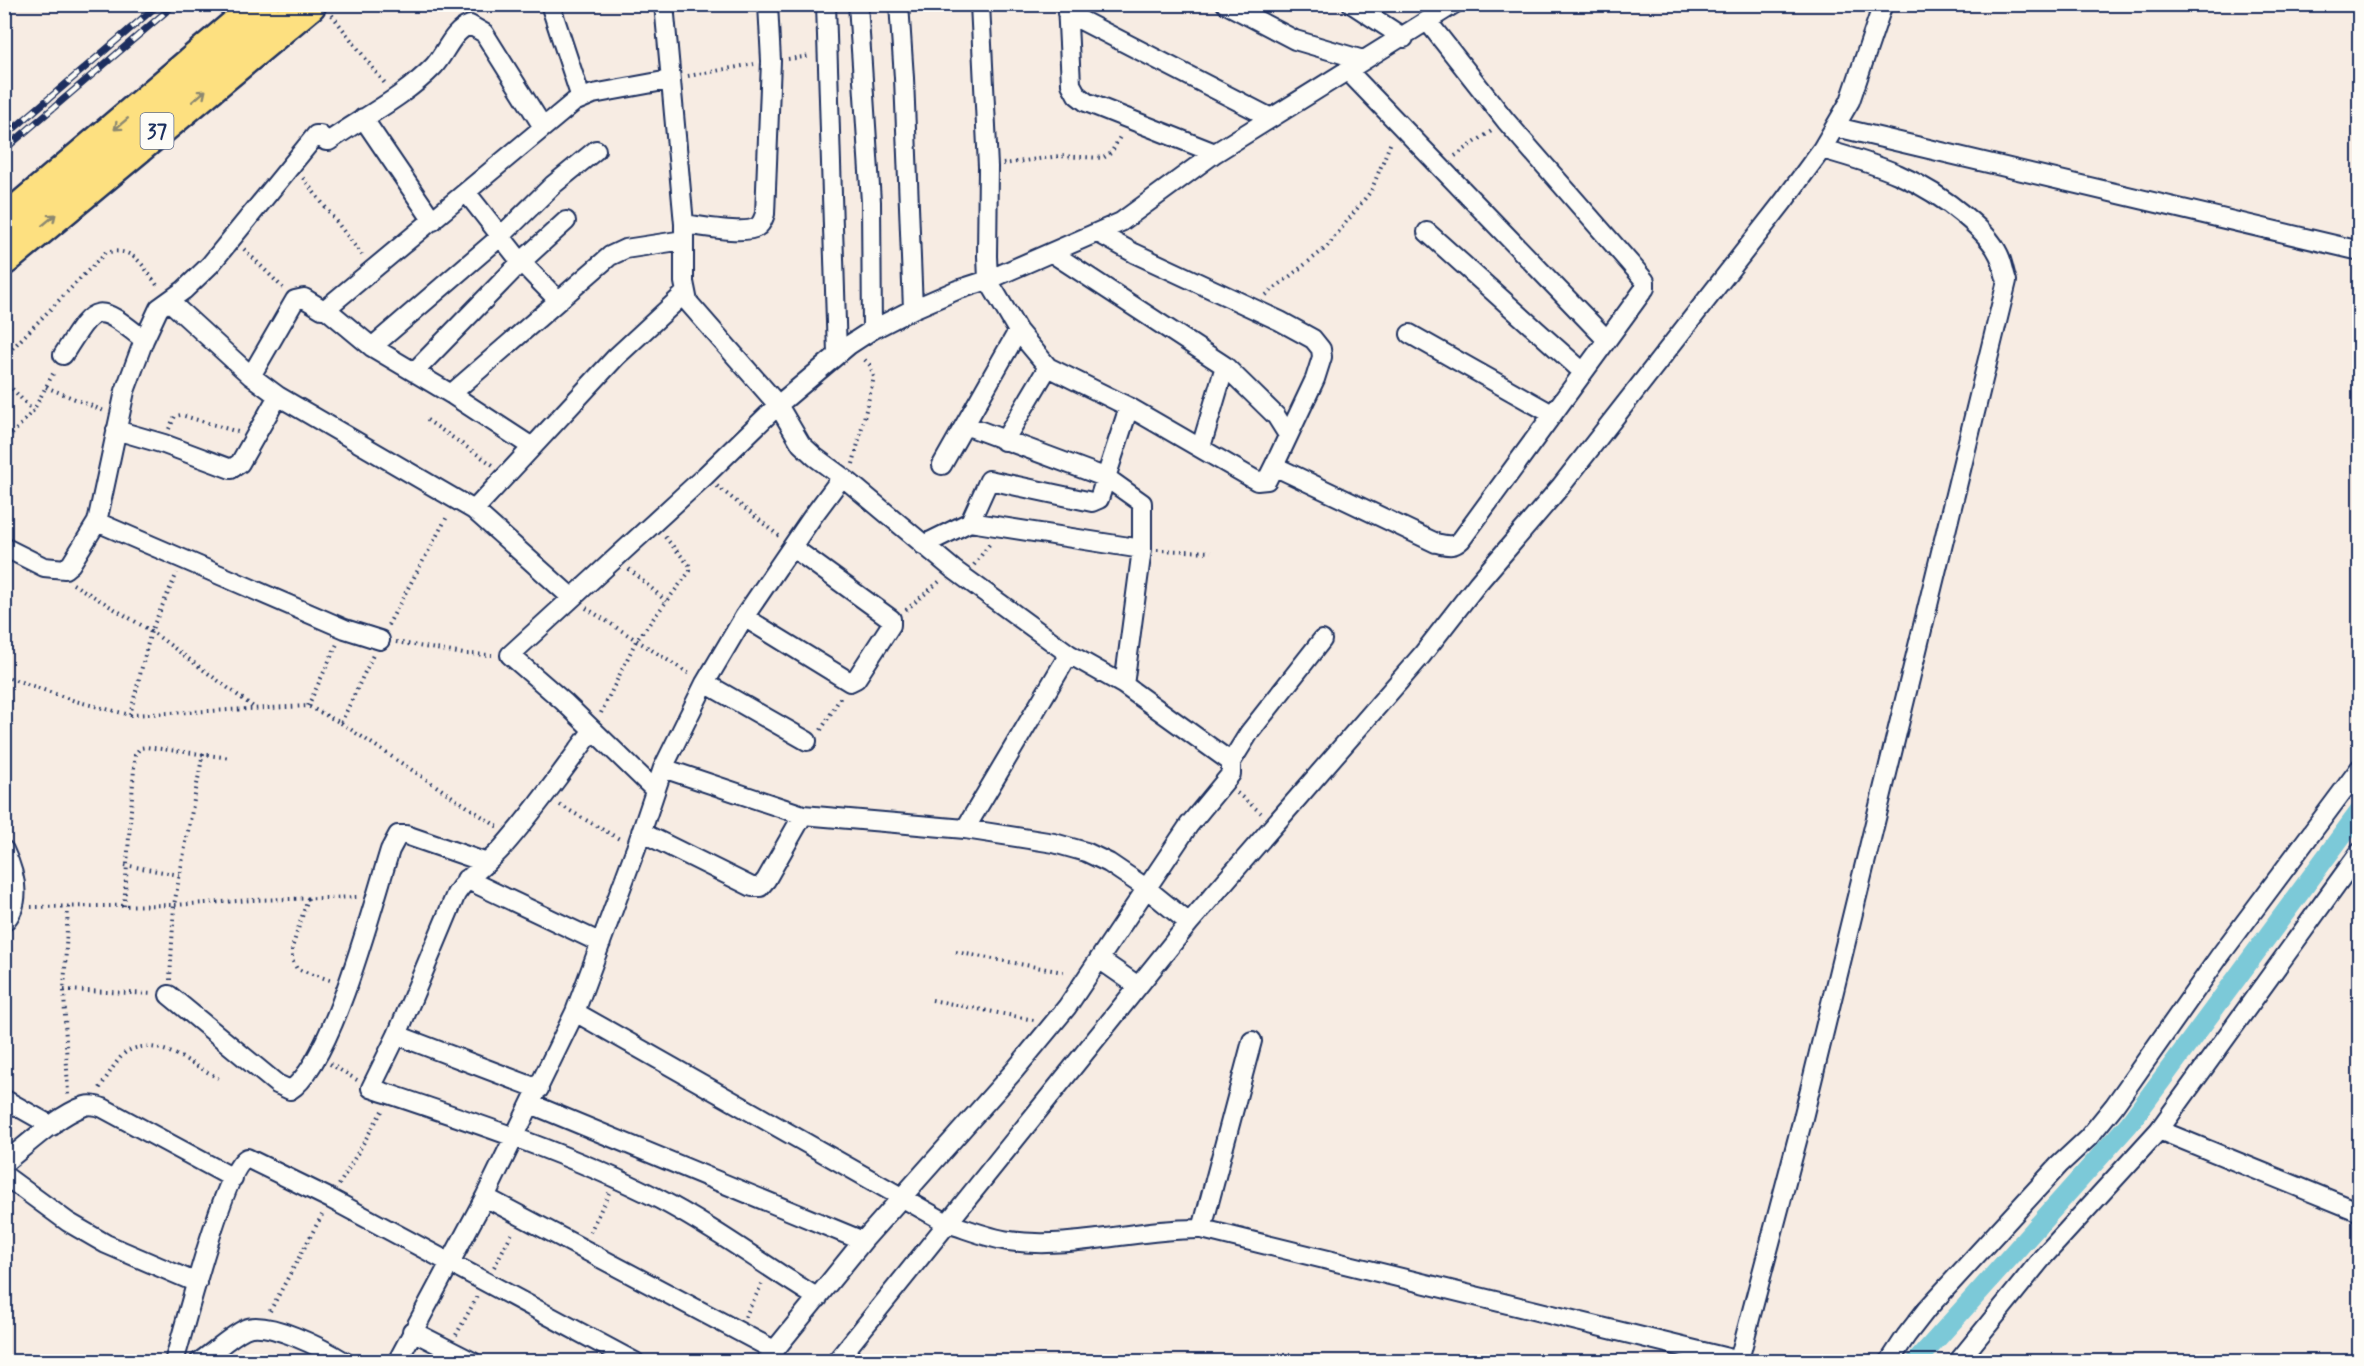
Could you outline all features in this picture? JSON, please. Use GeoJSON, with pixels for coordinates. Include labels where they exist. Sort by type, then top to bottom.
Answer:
{"type":"FeatureCollection","features":[{"type":"Feature","properties":{"kind":"highway","name":"37"},"geometry":{"type":"LineString","coordinates":[[4,223],[262,4]]}},
{"type":"Feature","properties":{"kind":"highway","name":"37"},"geometry":{"type":"LineString","coordinates":[[4,258],[320,9]]}},
{"type":"Feature","properties":{"kind":"street"},"geometry":{"type":"LineString","coordinates":[[550,4],[581,98]]}},
{"type":"Feature","properties":{"kind":"street"},"geometry":{"type":"LineString","coordinates":[[664,4],[669,80],[679,157],[685,293],[688,302],[778,405],[801,444],[959,573],[1069,654],[1124,685],[1231,762]]}},
{"type":"Feature","properties":{"kind":"street"},"geometry":{"type":"LineString","coordinates":[[451,394],[610,256],[624,249],[684,232],[741,230],[756,228],[762,223],[765,214],[771,61],[768,4]]}},
{"type":"Feature","properties":{"kind":"street"},"geometry":{"type":"LineString","coordinates":[[826,4],[826,54],[843,349]]}},
{"type":"Feature","properties":{"kind":"street"},"geometry":{"type":"LineString","coordinates":[[858,4],[871,202],[872,330]]}},
{"type":"Feature","properties":{"kind":"street"},"geometry":{"type":"LineString","coordinates":[[899,4],[913,309]]}},
{"type":"Feature","properties":{"kind":"street"},"geometry":{"type":"LineString","coordinates":[[980,4],[988,167],[988,280],[1018,331],[1048,367],[1129,407],[1257,481],[1267,480],[1315,379],[1322,357],[1321,349],[1313,339],[1251,307],[1134,253],[1098,233]]}},
{"type":"Feature","properties":{"kind":"street"},"geometry":{"type":"LineString","coordinates":[[1226,4],[1295,40],[1363,60]]}},
{"type":"Feature","properties":{"kind":"street"},"geometry":{"type":"LineString","coordinates":[[1352,4],[1404,38]]}},
{"type":"Feature","properties":{"kind":"street"},"geometry":{"type":"LineString","coordinates":[[655,790],[564,702],[510,656],[615,556],[705,476],[778,405],[843,349],[872,330],[913,309],[1052,253],[1098,233],[1139,211],[1215,153],[1363,60],[1404,38],[1454,4]]}},
{"type":"Feature","properties":{"kind":"street"},"geometry":{"type":"LineString","coordinates":[[836,1362],[1189,923],[1422,655],[1478,582],[1561,486],[1783,202],[1822,149],[1854,91],[1882,4]]}},
{"type":"Feature","properties":{"kind":"street"},"geometry":{"type":"LineString","coordinates":[[1067,9],[1271,118]]}},
{"type":"Feature","properties":{"kind":"street"},"geometry":{"type":"LineString","coordinates":[[1067,9],[1071,84],[1077,95],[1086,102],[1215,153]]}},
{"type":"Feature","properties":{"kind":"street"},"geometry":{"type":"LineString","coordinates":[[1274,466],[1436,543],[1456,545],[1643,291],[1644,281],[1506,120],[1428,22]]}},
{"type":"Feature","properties":{"kind":"street"},"geometry":{"type":"LineString","coordinates":[[4,547],[44,567],[65,569],[72,564],[97,522],[125,391],[159,308],[198,279],[316,135],[330,141],[397,98],[436,63],[462,28],[470,25],[484,33],[543,127]]}},
{"type":"Feature","properties":{"kind":"street"},"geometry":{"type":"LineString","coordinates":[[1347,70],[1607,340]]}},
{"type":"Feature","properties":{"kind":"street"},"geometry":{"type":"LineString","coordinates":[[325,308],[581,98],[669,80]]}},
{"type":"Feature","properties":{"kind":"street"},"geometry":{"type":"LineString","coordinates":[[363,118],[434,220]]}},
{"type":"Feature","properties":{"kind":"street"},"geometry":{"type":"LineString","coordinates":[[1836,127],[2360,251]]}},
{"type":"Feature","properties":{"kind":"street"},"geometry":{"type":"LineString","coordinates":[[575,1012],[947,1224],[1008,1241],[1045,1243],[1170,1228],[1202,1229],[1742,1361],[2007,281],[2000,256],[1988,237],[1950,203],[1914,180],[1869,162],[1822,149]]}},
{"type":"Feature","properties":{"kind":"street"},"geometry":{"type":"LineString","coordinates":[[372,347],[500,237],[553,185],[596,150]]}},
{"type":"Feature","properties":{"kind":"street"},"geometry":{"type":"LineString","coordinates":[[466,192],[521,262],[558,300]]}},
{"type":"Feature","properties":{"kind":"street"},"geometry":{"type":"LineString","coordinates":[[414,372],[521,262],[566,221]]}},
{"type":"Feature","properties":{"kind":"street"},"geometry":{"type":"LineString","coordinates":[[1427,232],[1583,372]]}},
{"type":"Feature","properties":{"kind":"street"},"geometry":{"type":"LineString","coordinates":[[1052,253],[1226,366],[1276,416],[1288,435]]}},
{"type":"Feature","properties":{"kind":"street"},"geometry":{"type":"LineString","coordinates":[[474,510],[616,357],[685,293]]}},
{"type":"Feature","properties":{"kind":"street"},"geometry":{"type":"LineString","coordinates":[[251,376],[295,300],[304,298],[322,309],[325,308],[372,347],[451,394],[532,447]]}},
{"type":"Feature","properties":{"kind":"street"},"geometry":{"type":"LineString","coordinates":[[169,301],[251,376],[278,396],[474,510],[571,597]]}},
{"type":"Feature","properties":{"kind":"street"},"geometry":{"type":"LineString","coordinates":[[63,355],[86,320],[96,313],[108,313],[144,340]]}},
{"type":"Feature","properties":{"kind":"street"},"geometry":{"type":"LineString","coordinates":[[942,465],[1018,331]]}},
{"type":"Feature","properties":{"kind":"street"},"geometry":{"type":"LineString","coordinates":[[1410,334],[1552,414]]}},
{"type":"Feature","properties":{"kind":"street"},"geometry":{"type":"LineString","coordinates":[[1201,447],[1226,366]]}},
{"type":"Feature","properties":{"kind":"street"},"geometry":{"type":"LineString","coordinates":[[1004,441],[1048,367]]}},
{"type":"Feature","properties":{"kind":"street"},"geometry":{"type":"LineString","coordinates":[[118,423],[164,444],[231,469],[240,463],[278,396]]}},
{"type":"Feature","properties":{"kind":"street"},"geometry":{"type":"LineString","coordinates":[[970,522],[989,480],[1092,502],[1099,499],[1129,407]]}},
{"type":"Feature","properties":{"kind":"street"},"geometry":{"type":"LineString","coordinates":[[965,425],[1107,478],[1142,503],[1142,549],[1124,685]]}},
{"type":"Feature","properties":{"kind":"street"},"geometry":{"type":"LineString","coordinates":[[397,1362],[485,1197],[575,1012],[639,840],[663,768],[705,683],[744,617],[792,547],[845,479]]}},
{"type":"Feature","properties":{"kind":"street"},"geometry":{"type":"LineString","coordinates":[[97,522],[345,628],[380,640]]}},
{"type":"Feature","properties":{"kind":"street"},"geometry":{"type":"LineString","coordinates":[[923,545],[970,522],[1142,549]]}},
{"type":"Feature","properties":{"kind":"street"},"geometry":{"type":"LineString","coordinates":[[744,617],[850,682],[856,679],[892,622],[889,617],[792,547]]}},
{"type":"Feature","properties":{"kind":"street"},"geometry":{"type":"LineString","coordinates":[[485,1197],[737,1330],[769,1356],[863,1241],[1014,1071],[1053,1023],[1088,977],[1190,825],[1231,774],[1231,762],[1250,733],[1322,640]]}},
{"type":"Feature","properties":{"kind":"street"},"geometry":{"type":"LineString","coordinates":[[966,829],[1069,654]]}},
{"type":"Feature","properties":{"kind":"street"},"geometry":{"type":"LineString","coordinates":[[705,683],[807,741]]}},
{"type":"Feature","properties":{"kind":"street"},"geometry":{"type":"LineString","coordinates":[[593,730],[512,836],[487,863],[466,879],[456,894],[397,1035],[371,1088],[513,1138],[615,1178],[689,1216],[818,1298]]}},
{"type":"Feature","properties":{"kind":"street"},"geometry":{"type":"LineString","coordinates":[[663,768],[803,815],[966,829],[1054,843],[1086,852],[1109,863],[1146,888],[1189,923]]}},
{"type":"Feature","properties":{"kind":"street"},"geometry":{"type":"LineString","coordinates":[[1889,1362],[1927,1309],[2059,1165],[2088,1138],[2114,1106],[2219,957],[2360,768]]}},
{"type":"Feature","properties":{"kind":"street"},"geometry":{"type":"LineString","coordinates":[[639,840],[752,887],[760,886],[766,880],[803,815]]}},
{"type":"Feature","properties":{"kind":"street"},"geometry":{"type":"LineString","coordinates":[[169,995],[286,1090],[290,1090],[317,1057],[348,986],[390,850],[398,835],[406,835],[487,863]]}},
{"type":"Feature","properties":{"kind":"street"},"geometry":{"type":"LineString","coordinates":[[4,850],[15,882],[10,915]]}},
{"type":"Feature","properties":{"kind":"street"},"geometry":{"type":"LineString","coordinates":[[1958,1362],[2043,1257],[2159,1130],[2360,852]]}},
{"type":"Feature","properties":{"kind":"street"},"geometry":{"type":"LineString","coordinates":[[466,879],[601,943]]}},
{"type":"Feature","properties":{"kind":"street"},"geometry":{"type":"LineString","coordinates":[[1099,959],[1138,986]]}},
{"type":"Feature","properties":{"kind":"street"},"geometry":{"type":"LineString","coordinates":[[397,1035],[863,1241]]}},
{"type":"Feature","properties":{"kind":"street"},"geometry":{"type":"LineString","coordinates":[[1202,1229],[1252,1041]]}},
{"type":"Feature","properties":{"kind":"street"},"geometry":{"type":"LineString","coordinates":[[5,1101],[52,1126]]}},
{"type":"Feature","properties":{"kind":"street"},"geometry":{"type":"LineString","coordinates":[[4,1163],[69,1113],[87,1106],[103,1108],[233,1178]]}},
{"type":"Feature","properties":{"kind":"street"},"geometry":{"type":"LineString","coordinates":[[2159,1130],[2360,1212]]}},
{"type":"Feature","properties":{"kind":"street"},"geometry":{"type":"LineString","coordinates":[[174,1362],[215,1220],[241,1162],[250,1158],[634,1362]]}},
{"type":"Feature","properties":{"kind":"street"},"geometry":{"type":"LineString","coordinates":[[4,1175],[68,1222],[106,1244],[197,1283]]}},
{"type":"Feature","properties":{"kind":"street"},"geometry":{"type":"LineString","coordinates":[[199,1362],[244,1330],[261,1327],[309,1342],[345,1362]]}},
{"type":"Feature","properties":{"kind":"street"},"geometry":{"type":"LineString","coordinates":[[412,1331],[473,1362]]}},
{"type":"Feature","properties":{"kind":"path"},"geometry":{"type":"LineString","coordinates":[[320,9],[397,98]]}},
{"type":"Feature","properties":{"kind":"path"},"geometry":{"type":"LineString","coordinates":[[669,80],[771,61],[826,54]]}},
{"type":"Feature","properties":{"kind":"path"},"geometry":{"type":"LineString","coordinates":[[988,167],[1047,157],[1108,156],[1130,118]]}},
{"type":"Feature","properties":{"kind":"path"},"geometry":{"type":"LineString","coordinates":[[1441,166],[1506,120]]}},
{"type":"Feature","properties":{"kind":"path"},"geometry":{"type":"LineString","coordinates":[[1251,307],[1326,248],[1371,191],[1399,124]]}},
{"type":"Feature","properties":{"kind":"path"},"geometry":{"type":"LineString","coordinates":[[292,163],[374,270]]}},
{"type":"Feature","properties":{"kind":"path"},"geometry":{"type":"LineString","coordinates":[[233,238],[295,300]]}},
{"type":"Feature","properties":{"kind":"path"},"geometry":{"type":"LineString","coordinates":[[4,357],[105,253],[118,250],[136,258],[169,301]]}},
{"type":"Feature","properties":{"kind":"path"},"geometry":{"type":"LineString","coordinates":[[843,349],[870,364],[874,377],[845,479]]}},
{"type":"Feature","properties":{"kind":"path"},"geometry":{"type":"LineString","coordinates":[[4,443],[33,411],[63,355]]}},
{"type":"Feature","properties":{"kind":"path"},"geometry":{"type":"LineString","coordinates":[[4,380],[33,411]]}},
{"type":"Feature","properties":{"kind":"path"},"geometry":{"type":"LineString","coordinates":[[46,387],[118,423]]}},
{"type":"Feature","properties":{"kind":"path"},"geometry":{"type":"LineString","coordinates":[[164,444],[172,421],[181,415],[256,438]]}},
{"type":"Feature","properties":{"kind":"path"},"geometry":{"type":"LineString","coordinates":[[427,420],[508,475]]}},
{"type":"Feature","properties":{"kind":"path"},"geometry":{"type":"LineString","coordinates":[[705,476],[792,547]]}},
{"type":"Feature","properties":{"kind":"path"},"geometry":{"type":"LineString","coordinates":[[341,723],[380,640],[456,500]]}},
{"type":"Feature","properties":{"kind":"path"},"geometry":{"type":"LineString","coordinates":[[593,730],[636,641],[688,575],[689,565],[653,524]]}},
{"type":"Feature","properties":{"kind":"path"},"geometry":{"type":"LineString","coordinates":[[892,622],[959,573],[1003,527]]}},
{"type":"Feature","properties":{"kind":"path"},"geometry":{"type":"LineString","coordinates":[[1142,549],[1211,552]]}},
{"type":"Feature","properties":{"kind":"path"},"geometry":{"type":"LineString","coordinates":[[615,556],[666,601]]}},
{"type":"Feature","properties":{"kind":"path"},"geometry":{"type":"LineString","coordinates":[[130,715],[151,631],[183,559]]}},
{"type":"Feature","properties":{"kind":"path"},"geometry":{"type":"LineString","coordinates":[[44,567],[151,631],[256,709]]}},
{"type":"Feature","properties":{"kind":"path"},"geometry":{"type":"LineString","coordinates":[[571,597],[636,641],[705,683]]}},
{"type":"Feature","properties":{"kind":"path"},"geometry":{"type":"LineString","coordinates":[[308,706],[345,628]]}},
{"type":"Feature","properties":{"kind":"path"},"geometry":{"type":"LineString","coordinates":[[380,640],[464,654],[510,656]]}},
{"type":"Feature","properties":{"kind":"path"},"geometry":{"type":"LineString","coordinates":[[5,676],[75,701],[130,715],[308,706],[341,723],[512,836]]}},
{"type":"Feature","properties":{"kind":"path"},"geometry":{"type":"LineString","coordinates":[[807,741],[817,738],[850,682]]}},
{"type":"Feature","properties":{"kind":"path"},"geometry":{"type":"LineString","coordinates":[[124,906],[125,864],[135,755],[140,748],[203,753],[231,758]]}},
{"type":"Feature","properties":{"kind":"path"},"geometry":{"type":"LineString","coordinates":[[64,990],[169,995],[174,905],[203,753]]}},
{"type":"Feature","properties":{"kind":"path"},"geometry":{"type":"LineString","coordinates":[[1224,783],[1276,825]]}},
{"type":"Feature","properties":{"kind":"path"},"geometry":{"type":"LineString","coordinates":[[544,796],[639,840]]}},
{"type":"Feature","properties":{"kind":"path"},"geometry":{"type":"LineString","coordinates":[[125,864],[179,875]]}},
{"type":"Feature","properties":{"kind":"path"},"geometry":{"type":"LineString","coordinates":[[10,915],[68,907],[174,905],[308,898],[375,898]]}},
{"type":"Feature","properties":{"kind":"path"},"geometry":{"type":"LineString","coordinates":[[308,898],[292,948],[292,960],[297,969],[348,986]]}},
{"type":"Feature","properties":{"kind":"path"},"geometry":{"type":"LineString","coordinates":[[68,907],[64,990],[69,1113]]}},
{"type":"Feature","properties":{"kind":"path"},"geometry":{"type":"LineString","coordinates":[[956,952],[1088,977]]}},
{"type":"Feature","properties":{"kind":"path"},"geometry":{"type":"LineString","coordinates":[[932,1000],[1053,1023]]}},
{"type":"Feature","properties":{"kind":"path"},"geometry":{"type":"LineString","coordinates":[[87,1106],[126,1052],[147,1045],[169,1053],[218,1078]]}},
{"type":"Feature","properties":{"kind":"path"},"geometry":{"type":"LineString","coordinates":[[317,1057],[371,1088]]}},
{"type":"Feature","properties":{"kind":"path"},"geometry":{"type":"LineString","coordinates":[[261,1327],[366,1137],[393,1095]]}},
{"type":"Feature","properties":{"kind":"path"},"geometry":{"type":"LineString","coordinates":[[582,1249],[615,1178]]}},
{"type":"Feature","properties":{"kind":"path"},"geometry":{"type":"LineString","coordinates":[[448,1348],[521,1216]]}},
{"type":"Feature","properties":{"kind":"path"},"geometry":{"type":"LineString","coordinates":[[737,1330],[770,1269]]}},
{"type":"Feature","properties":{"kind":"waterway"},"geometry":{"type":"LineString","coordinates":[[1916,1362],[2129,1124],[2360,811]]}},
{"type":"Feature","properties":{"kind":"railway"},"geometry":{"type":"LineString","coordinates":[[4,137],[159,4]]}},
{"type":"Feature","properties":{"kind":"railway"},"geometry":{"type":"LineString","coordinates":[[4,150],[175,4]]}}]}
